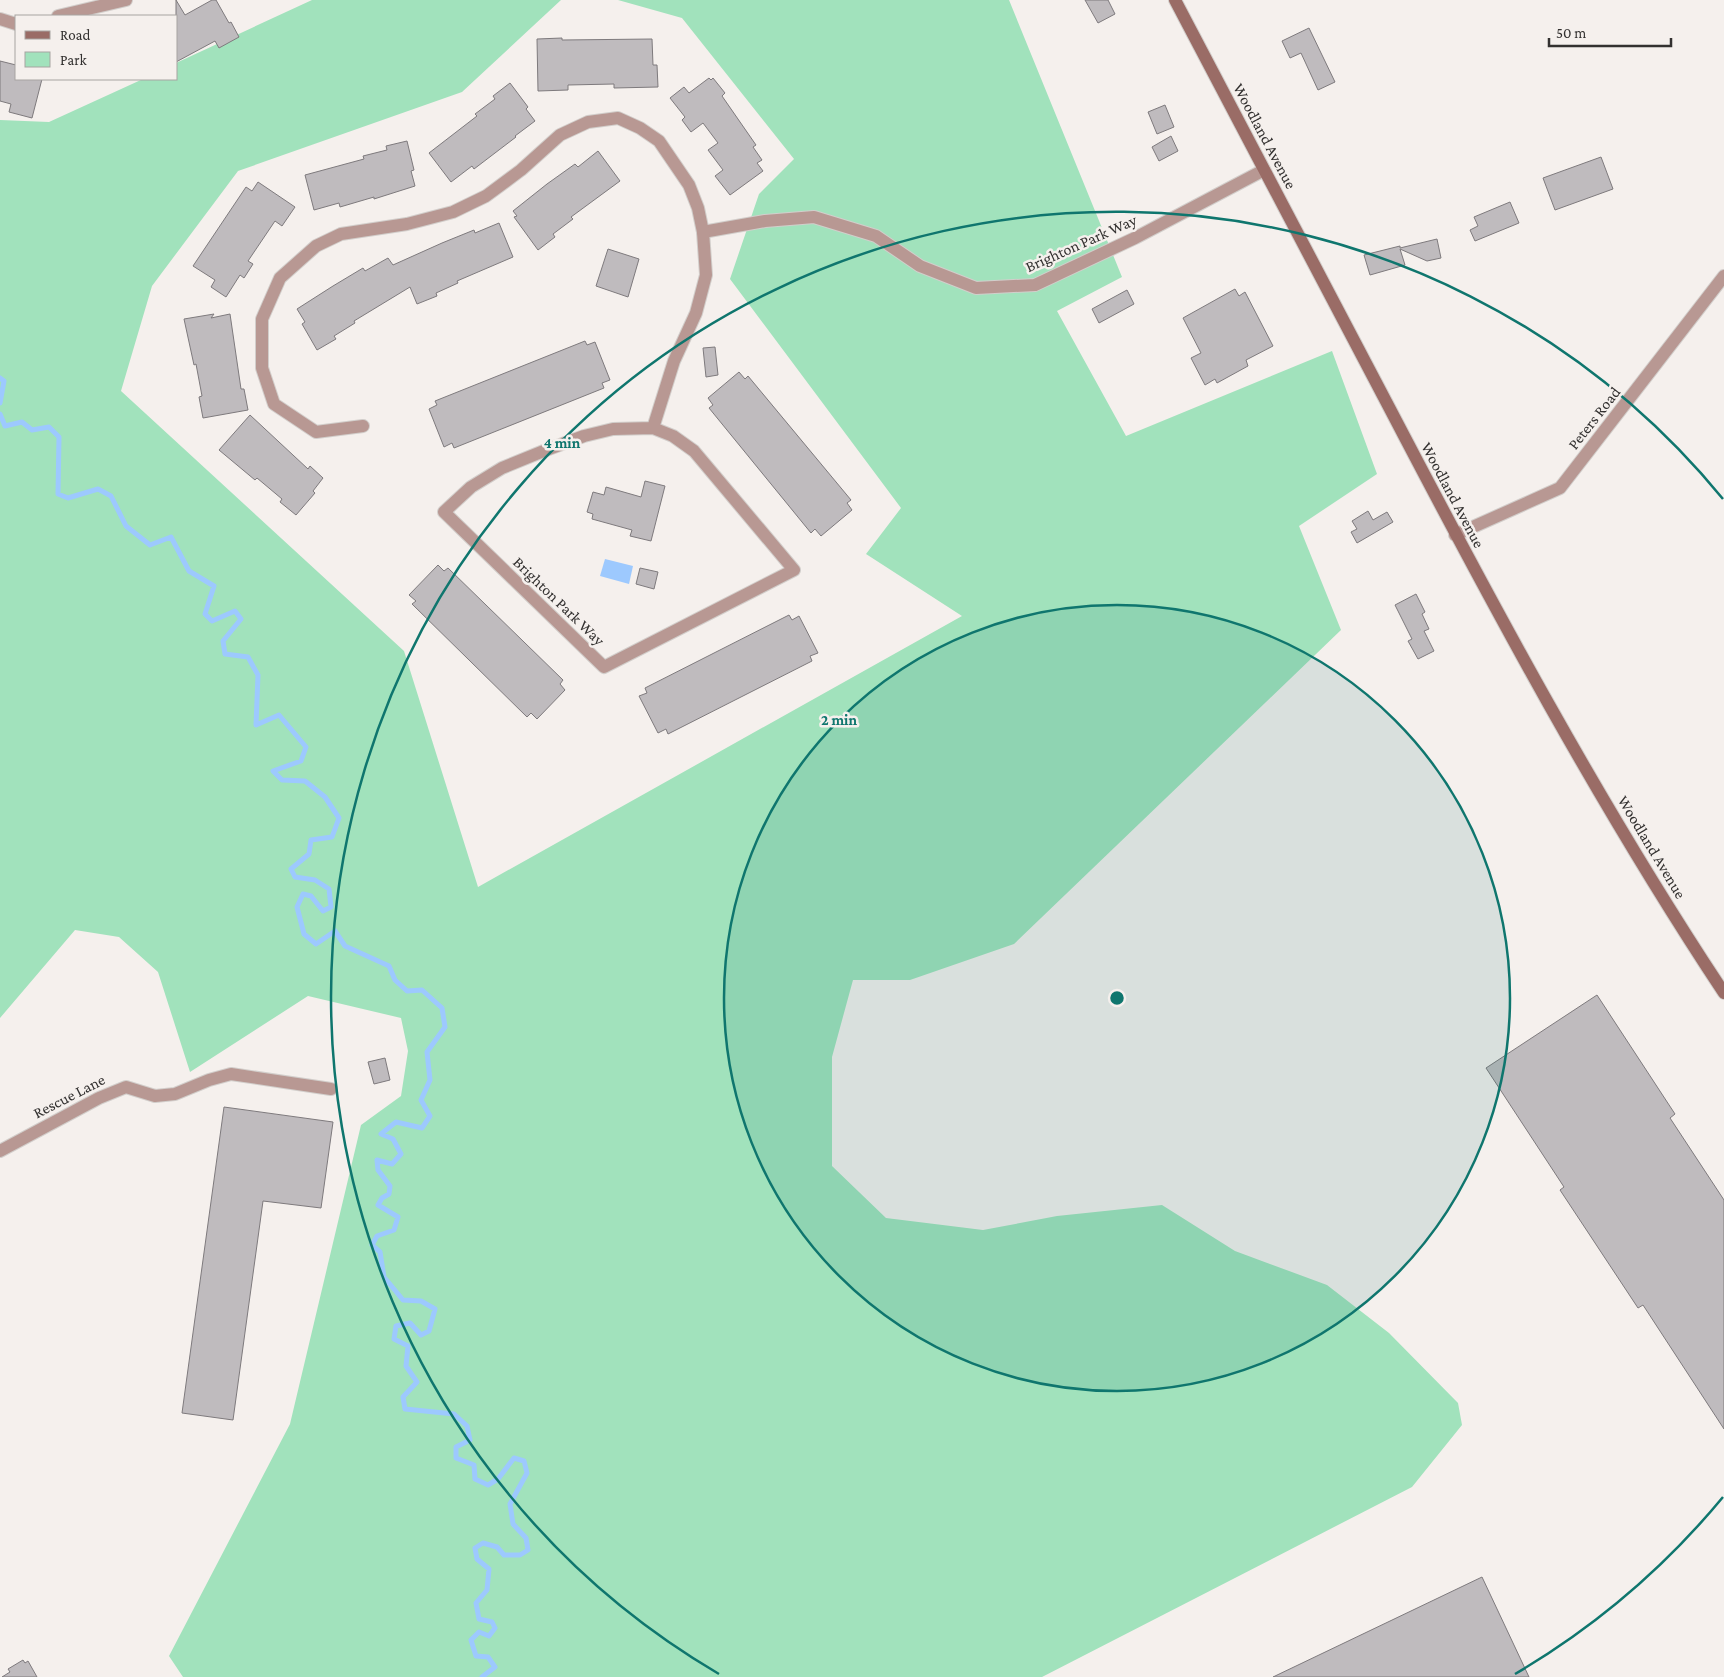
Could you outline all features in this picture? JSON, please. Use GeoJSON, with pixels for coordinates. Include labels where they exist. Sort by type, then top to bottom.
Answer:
{"type":"FeatureCollection","features":[{"type":"Feature","properties":{"kind":"street"},"geometry":{"type":"LineString","coordinates":[[62,15],[126,0]]}},
{"type":"Feature","properties":{"kind":"street","name":"Woodland Avenue"},"geometry":{"type":"LineString","coordinates":[[1175,0],[1455,535],[1563,731],[1696,951],[1724,993]]}},
{"type":"Feature","properties":{"kind":"street"},"geometry":{"type":"LineString","coordinates":[[0,19],[15,24]]}},
{"type":"Feature","properties":{"kind":"street"},"geometry":{"type":"LineString","coordinates":[[363,426],[316,432],[274,404],[262,368],[262,319],[280,278],[316,246],[341,234],[407,224],[453,212],[486,196],[521,170],[560,136],[588,122],[618,118],[640,128],[659,140],[689,185],[698,208],[703,232],[706,275],[704,284],[696,313],[674,361],[653,428]]}},
{"type":"Feature","properties":{"kind":"street","name":"Brighton Park Way"},"geometry":{"type":"LineString","coordinates":[[703,232],[766,221],[814,217],[876,236],[920,266],[976,288],[1035,285],[1136,238],[1264,170]]}},
{"type":"Feature","properties":{"kind":"street","name":"Peters Road"},"geometry":{"type":"LineString","coordinates":[[1455,535],[1560,488],[1724,276]]}},
{"type":"Feature","properties":{"kind":"street","name":"Brighton Park Way"},"geometry":{"type":"LineString","coordinates":[[653,428],[673,436],[694,451],[794,570],[604,667],[444,512],[471,487],[502,468],[546,450],[584,436],[613,429],[653,428]]}},
{"type":"Feature","properties":{"kind":"street","name":"Rescue Lane"},"geometry":{"type":"LineString","coordinates":[[0,1151],[99,1098],[126,1087],[155,1096],[168,1095],[231,1074],[331,1089]]}},
{"type":"Feature","properties":{"kind":"green space"},"geometry":{"type":"Polygon","coordinates":[[[312,0],[561,0],[462,92],[238,171],[152,286],[121,391],[404,651],[478,887],[962,616],[866,554],[901,508],[730,279],[759,194],[794,159],[682,18],[618,0],[1009,0],[1122,277],[1057,311],[1126,436],[1332,351],[1377,474],[1299,526],[1341,630],[1014,944],[910,980],[853,980],[832,1057],[832,1166],[886,1218],[983,1230],[1057,1216],[1162,1205],[1235,1251],[1327,1285],[1389,1333],[1458,1403],[1462,1425],[1412,1487],[1042,1677],[183,1677],[169,1656],[290,1424],[361,1125],[401,1096],[408,1051],[401,1018],[308,996],[190,1072],[158,972],[119,937],[75,930],[0,1018],[0,120],[49,122],[141,80],[178,80],[178,62],[312,0]]]}},
{"type":"Feature","properties":{"kind":"water"},"geometry":{"type":"Polygon","coordinates":[[[605,559],[633,566],[629,584],[600,576],[605,559]]]}},
{"type":"Feature","properties":{"kind":"building"},"geometry":{"type":"Polygon","coordinates":[[[176,0],[185,15],[212,0],[216,0],[239,37],[219,48],[215,41],[178,61],[178,15],[176,15],[176,0]]]}},
{"type":"Feature","properties":{"kind":"building"},"geometry":{"type":"Polygon","coordinates":[[[1085,0],[1108,0],[1115,14],[1098,23],[1085,0]]]}},
{"type":"Feature","properties":{"kind":"building"},"geometry":{"type":"Polygon","coordinates":[[[1309,28],[1335,82],[1318,90],[1301,53],[1290,58],[1282,41],[1309,28]]]}},
{"type":"Feature","properties":{"kind":"building"},"geometry":{"type":"Polygon","coordinates":[[[562,38],[562,40],[652,39],[653,65],[657,65],[658,87],[614,88],[614,84],[568,85],[568,90],[538,91],[537,39],[562,38]]]}},
{"type":"Feature","properties":{"kind":"building"},"geometry":{"type":"Polygon","coordinates":[[[0,61],[15,65],[15,80],[42,80],[32,118],[9,112],[11,104],[0,101],[0,61]]]}},
{"type":"Feature","properties":{"kind":"building"},"geometry":{"type":"Polygon","coordinates":[[[709,78],[711,80],[713,78],[725,93],[722,96],[756,145],[753,147],[762,160],[757,163],[763,171],[730,195],[715,176],[723,170],[708,150],[718,143],[703,123],[691,132],[682,120],[685,117],[670,98],[684,87],[689,93],[709,78]]]}},
{"type":"Feature","properties":{"kind":"building"},"geometry":{"type":"Polygon","coordinates":[[[510,83],[528,107],[526,109],[535,121],[474,169],[472,166],[451,182],[429,153],[477,116],[475,114],[495,99],[493,96],[510,83]]]}},
{"type":"Feature","properties":{"kind":"building"},"geometry":{"type":"Polygon","coordinates":[[[1165,105],[1174,127],[1157,134],[1148,112],[1165,105]]]}},
{"type":"Feature","properties":{"kind":"building"},"geometry":{"type":"Polygon","coordinates":[[[1171,136],[1178,151],[1159,161],[1152,147],[1171,136]]]}},
{"type":"Feature","properties":{"kind":"building"},"geometry":{"type":"Polygon","coordinates":[[[407,141],[414,170],[411,171],[415,186],[374,199],[374,197],[340,207],[339,203],[314,210],[305,175],[364,159],[363,156],[387,150],[386,146],[407,141]]]}},
{"type":"Feature","properties":{"kind":"building"},"geometry":{"type":"Polygon","coordinates":[[[598,151],[620,181],[571,217],[573,219],[553,234],[555,237],[538,250],[514,217],[517,216],[513,211],[575,164],[578,167],[598,151]]]}},
{"type":"Feature","properties":{"kind":"building"},"geometry":{"type":"Polygon","coordinates":[[[1601,157],[1613,189],[1555,210],[1543,178],[1601,157]]]}},
{"type":"Feature","properties":{"kind":"building"},"geometry":{"type":"Polygon","coordinates":[[[258,182],[295,207],[282,226],[275,221],[248,261],[253,264],[244,278],[240,275],[226,297],[211,287],[215,280],[193,266],[246,187],[252,191],[258,182]]]}},
{"type":"Feature","properties":{"kind":"building"},"geometry":{"type":"Polygon","coordinates":[[[1510,202],[1519,223],[1475,241],[1470,230],[1478,226],[1474,217],[1510,202]]]}},
{"type":"Feature","properties":{"kind":"building"},"geometry":{"type":"Polygon","coordinates":[[[499,223],[513,257],[457,281],[458,283],[436,293],[437,296],[417,304],[410,287],[354,321],[355,323],[334,336],[336,339],[317,350],[302,324],[305,322],[297,309],[363,268],[365,271],[388,258],[393,265],[474,230],[475,233],[499,223]]]}},
{"type":"Feature","properties":{"kind":"building"},"geometry":{"type":"Polygon","coordinates":[[[1437,239],[1441,258],[1427,261],[1400,249],[1405,265],[1370,275],[1364,255],[1437,239]]]}},
{"type":"Feature","properties":{"kind":"building"},"geometry":{"type":"Polygon","coordinates":[[[608,249],[639,259],[628,297],[596,286],[608,249]]]}},
{"type":"Feature","properties":{"kind":"building"},"geometry":{"type":"Polygon","coordinates":[[[1235,289],[1239,296],[1245,292],[1273,346],[1246,360],[1248,366],[1217,383],[1215,379],[1205,385],[1191,358],[1201,353],[1183,318],[1235,289]]]}},
{"type":"Feature","properties":{"kind":"building"},"geometry":{"type":"Polygon","coordinates":[[[1127,290],[1134,304],[1099,323],[1092,309],[1127,290]]]}},
{"type":"Feature","properties":{"kind":"building"},"geometry":{"type":"Polygon","coordinates":[[[214,314],[211,318],[230,314],[241,389],[244,389],[248,410],[203,418],[199,397],[202,396],[196,364],[194,365],[184,319],[214,314]]]}},
{"type":"Feature","properties":{"kind":"building"},"geometry":{"type":"Polygon","coordinates":[[[585,341],[587,345],[595,342],[610,380],[602,383],[604,388],[454,448],[452,443],[444,447],[429,409],[437,405],[435,401],[585,341]]]}},
{"type":"Feature","properties":{"kind":"building"},"geometry":{"type":"Polygon","coordinates":[[[715,347],[718,375],[706,377],[703,348],[715,347]]]}},
{"type":"Feature","properties":{"kind":"building"},"geometry":{"type":"Polygon","coordinates":[[[739,372],[745,379],[748,376],[851,500],[847,503],[852,510],[821,536],[815,529],[811,533],[709,408],[713,405],[708,398],[739,372]]]}},
{"type":"Feature","properties":{"kind":"building"},"geometry":{"type":"Polygon","coordinates":[[[250,415],[308,469],[310,466],[323,478],[313,491],[315,493],[296,515],[280,502],[282,499],[257,478],[255,480],[219,450],[250,415]]]}},
{"type":"Feature","properties":{"kind":"building"},"geometry":{"type":"Polygon","coordinates":[[[645,481],[665,486],[651,541],[630,536],[632,530],[592,519],[593,514],[587,512],[593,492],[604,495],[606,487],[641,497],[645,481]]]}},
{"type":"Feature","properties":{"kind":"building"},"geometry":{"type":"Polygon","coordinates":[[[1368,511],[1373,520],[1387,512],[1393,522],[1357,543],[1351,532],[1357,529],[1352,521],[1368,511]]]}},
{"type":"Feature","properties":{"kind":"building"},"geometry":{"type":"Polygon","coordinates":[[[438,565],[444,571],[448,568],[563,680],[560,684],[565,690],[537,719],[531,713],[527,717],[412,604],[416,601],[409,595],[438,565]]]}},
{"type":"Feature","properties":{"kind":"building"},"geometry":{"type":"Polygon","coordinates":[[[640,568],[658,572],[654,589],[636,584],[640,568]]]}},
{"type":"Feature","properties":{"kind":"building"},"geometry":{"type":"Polygon","coordinates":[[[1416,594],[1425,612],[1422,614],[1429,629],[1424,631],[1434,651],[1418,659],[1408,641],[1412,639],[1395,605],[1416,594]]]}},
{"type":"Feature","properties":{"kind":"building"},"geometry":{"type":"Polygon","coordinates":[[[789,615],[792,620],[799,616],[818,653],[810,656],[812,661],[668,734],[666,729],[658,733],[639,696],[647,693],[645,688],[789,615]]]}},
{"type":"Feature","properties":{"kind":"building"},"geometry":{"type":"Polygon","coordinates":[[[1597,995],[1675,1114],[1670,1118],[1724,1200],[1724,1429],[1643,1305],[1638,1308],[1560,1190],[1564,1187],[1486,1068],[1597,995]]]}},
{"type":"Feature","properties":{"kind":"building"},"geometry":{"type":"Polygon","coordinates":[[[385,1058],[390,1080],[374,1084],[368,1062],[385,1058]]]}},
{"type":"Feature","properties":{"kind":"building"},"geometry":{"type":"Polygon","coordinates":[[[224,1107],[333,1122],[321,1208],[263,1201],[233,1420],[182,1413],[224,1107]]]}},
{"type":"Feature","properties":{"kind":"building"},"geometry":{"type":"Polygon","coordinates":[[[1482,1577],[1529,1677],[1273,1677],[1482,1577]]]}},
{"type":"Feature","properties":{"kind":"building"},"geometry":{"type":"Polygon","coordinates":[[[23,1660],[25,1663],[28,1661],[37,1677],[2,1677],[10,1672],[8,1669],[23,1660]]]}},
{"type":"Feature","properties":{"kind":"waterway"},"geometry":{"type":"LineString","coordinates":[[0,378],[4,381],[0,403]]}},
{"type":"Feature","properties":{"kind":"waterway"},"geometry":{"type":"LineString","coordinates":[[0,414],[5,426],[22,422],[32,430],[49,427],[59,437],[58,494],[68,498],[98,489],[111,496],[126,526],[150,545],[171,537],[189,571],[214,586],[205,614],[212,621],[235,611],[241,619],[223,641],[225,654],[248,657],[258,675],[256,725],[279,715],[306,747],[301,761],[273,771],[282,780],[305,781],[325,797],[339,818],[332,837],[311,840],[309,854],[291,869],[295,877],[315,880],[329,889],[331,907],[323,911],[311,896],[303,894],[297,907],[304,934],[316,944],[335,931],[345,946],[389,966],[395,980],[407,991],[422,990],[442,1008],[445,1027],[427,1052],[430,1080],[421,1100],[430,1116],[422,1128],[396,1122],[381,1134],[393,1139],[401,1154],[392,1164],[377,1160],[378,1170],[390,1186],[389,1194],[382,1198],[378,1205],[398,1217],[394,1230],[377,1236],[372,1245],[380,1252],[384,1277],[403,1300],[421,1301],[435,1309],[429,1331],[421,1335],[410,1323],[396,1326],[394,1339],[408,1346],[406,1366],[417,1382],[403,1397],[405,1409],[454,1414],[467,1426],[470,1440],[456,1447],[456,1458],[474,1465],[475,1479],[488,1485],[498,1479],[514,1458],[524,1461],[527,1473],[510,1504],[513,1524],[526,1538],[528,1550],[520,1555],[504,1555],[497,1547],[483,1543],[475,1548],[477,1559],[489,1569],[487,1590],[476,1603],[479,1619],[492,1622],[495,1628],[489,1636],[479,1632],[471,1640],[476,1656],[488,1657],[495,1667],[482,1677]]}}]}
